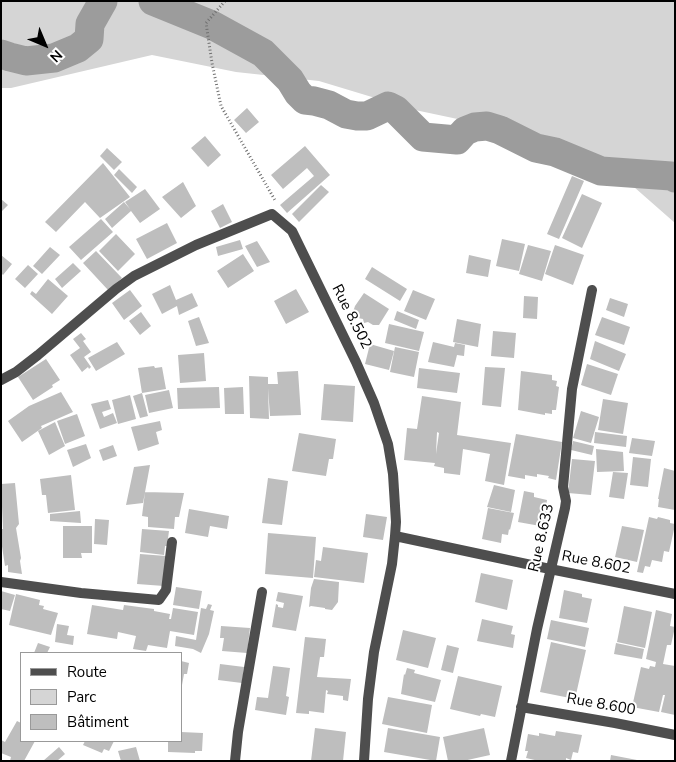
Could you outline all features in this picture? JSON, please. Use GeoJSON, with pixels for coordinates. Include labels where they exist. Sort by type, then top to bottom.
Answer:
{"type":"FeatureCollection","features":[{"type":"Feature","properties":{"kind":"street","name":"Rue 8.502"},"geometry":{"type":"LineString","coordinates":[[1,380],[16,372],[38,355],[134,276],[196,244],[272,214],[292,231],[356,362],[374,403],[388,444],[395,504],[395,536],[392,564],[374,652],[368,699],[364,761]]}},
{"type":"Feature","properties":{"kind":"street","name":"Rue 8.633"},"geometry":{"type":"LineString","coordinates":[[511,761],[537,629],[565,508],[566,501],[563,488],[572,389],[592,290]]}},
{"type":"Feature","properties":{"kind":"street","name":"Rue 8.602"},"geometry":{"type":"LineString","coordinates":[[395,536],[675,594]]}},
{"type":"Feature","properties":{"kind":"street"},"geometry":{"type":"LineString","coordinates":[[1,582],[81,594],[158,600],[166,590],[172,542]]}},
{"type":"Feature","properties":{"kind":"street"},"geometry":{"type":"LineString","coordinates":[[235,761],[238,732],[262,592]]}},
{"type":"Feature","properties":{"kind":"street","name":"Rue 8.600"},"geometry":{"type":"LineString","coordinates":[[521,707],[675,735]]}},
{"type":"Feature","properties":{"kind":"path"},"geometry":{"type":"LineString","coordinates":[[225,1],[206,23],[221,106],[278,206]]}},
{"type":"Feature","properties":{"kind":"green space"},"geometry":{"type":"Polygon","coordinates":[[[1,1],[675,1],[675,223],[634,187],[538,136],[415,110],[319,81],[236,72],[152,55],[11,88],[1,88],[1,1]]]}},
{"type":"Feature","properties":{"kind":"building"},"geometry":{"type":"Polygon","coordinates":[[[247,108],[259,122],[246,133],[234,120],[247,108]]]}},
{"type":"Feature","properties":{"kind":"building"},"geometry":{"type":"Polygon","coordinates":[[[205,136],[221,155],[208,167],[191,148],[205,136]]]}},
{"type":"Feature","properties":{"kind":"building"},"geometry":{"type":"Polygon","coordinates":[[[305,146],[330,175],[287,213],[280,205],[314,176],[307,168],[283,189],[271,175],[305,146]]]}},
{"type":"Feature","properties":{"kind":"building"},"geometry":{"type":"Polygon","coordinates":[[[107,148],[122,162],[114,170],[100,156],[107,148]]]}},
{"type":"Feature","properties":{"kind":"building"},"geometry":{"type":"Polygon","coordinates":[[[103,163],[130,197],[100,218],[85,202],[56,232],[45,222],[103,163]]]}},
{"type":"Feature","properties":{"kind":"building"},"geometry":{"type":"Polygon","coordinates":[[[119,169],[137,187],[132,193],[114,175],[119,169]]]}},
{"type":"Feature","properties":{"kind":"building"},"geometry":{"type":"Polygon","coordinates":[[[572,176],[584,181],[559,239],[547,234],[572,176]]]}},
{"type":"Feature","properties":{"kind":"building"},"geometry":{"type":"Polygon","coordinates":[[[183,182],[196,206],[181,218],[162,197],[183,182]]]}},
{"type":"Feature","properties":{"kind":"building"},"geometry":{"type":"Polygon","coordinates":[[[321,185],[329,192],[299,222],[292,214],[321,185]]]}},
{"type":"Feature","properties":{"kind":"building"},"geometry":{"type":"Polygon","coordinates":[[[145,189],[160,209],[140,223],[131,211],[112,228],[105,219],[124,202],[130,209],[125,202],[145,189]]]}},
{"type":"Feature","properties":{"kind":"building"},"geometry":{"type":"Polygon","coordinates":[[[582,194],[602,203],[582,248],[562,238],[582,194]]]}},
{"type":"Feature","properties":{"kind":"building"},"geometry":{"type":"Polygon","coordinates":[[[1,199],[8,205],[1,212],[1,199]]]}},
{"type":"Feature","properties":{"kind":"building"},"geometry":{"type":"Polygon","coordinates":[[[223,204],[232,222],[220,228],[211,211],[223,204]]]}},
{"type":"Feature","properties":{"kind":"building"},"geometry":{"type":"Polygon","coordinates":[[[101,219],[113,232],[81,260],[69,247],[101,219]]]}},
{"type":"Feature","properties":{"kind":"building"},"geometry":{"type":"Polygon","coordinates":[[[167,223],[177,243],[147,259],[136,239],[167,223]]]}},
{"type":"Feature","properties":{"kind":"building"},"geometry":{"type":"Polygon","coordinates":[[[116,234],[135,254],[118,271],[99,251],[116,234]]]}},
{"type":"Feature","properties":{"kind":"building"},"geometry":{"type":"Polygon","coordinates":[[[502,239],[525,244],[519,271],[496,266],[502,239]]]}},
{"type":"Feature","properties":{"kind":"building"},"geometry":{"type":"Polygon","coordinates":[[[240,240],[243,249],[218,256],[216,247],[240,240]]]}},
{"type":"Feature","properties":{"kind":"building"},"geometry":{"type":"Polygon","coordinates":[[[257,241],[270,262],[257,267],[245,246],[257,241]]]}},
{"type":"Feature","properties":{"kind":"building"},"geometry":{"type":"Polygon","coordinates":[[[528,245],[551,251],[542,281],[519,274],[528,245]]]}},
{"type":"Feature","properties":{"kind":"building"},"geometry":{"type":"Polygon","coordinates":[[[555,245],[584,255],[573,285],[545,274],[555,245]]]}},
{"type":"Feature","properties":{"kind":"building"},"geometry":{"type":"Polygon","coordinates":[[[50,247],[60,255],[42,274],[33,266],[50,247]]]}},
{"type":"Feature","properties":{"kind":"building"},"geometry":{"type":"Polygon","coordinates":[[[96,251],[122,278],[108,290],[83,263],[96,251]]]}},
{"type":"Feature","properties":{"kind":"building"},"geometry":{"type":"Polygon","coordinates":[[[243,254],[254,271],[228,288],[217,271],[243,254]]]}},
{"type":"Feature","properties":{"kind":"building"},"geometry":{"type":"Polygon","coordinates":[[[1,255],[12,264],[3,275],[1,273],[1,255]]]}},
{"type":"Feature","properties":{"kind":"building"},"geometry":{"type":"Polygon","coordinates":[[[469,255],[491,260],[488,277],[466,273],[469,255]]]}},
{"type":"Feature","properties":{"kind":"building"},"geometry":{"type":"Polygon","coordinates":[[[73,263],[81,271],[62,288],[55,279],[73,263]]]}},
{"type":"Feature","properties":{"kind":"building"},"geometry":{"type":"Polygon","coordinates":[[[28,265],[38,274],[25,288],[15,279],[28,265]]]}},
{"type":"Feature","properties":{"kind":"building"},"geometry":{"type":"Polygon","coordinates":[[[372,267],[407,289],[400,301],[365,279],[372,267]]]}},
{"type":"Feature","properties":{"kind":"building"},"geometry":{"type":"Polygon","coordinates":[[[48,279],[68,296],[52,314],[30,294],[32,291],[36,294],[48,279]]]}},
{"type":"Feature","properties":{"kind":"building"},"geometry":{"type":"Polygon","coordinates":[[[170,285],[176,300],[192,293],[198,306],[179,315],[177,306],[162,314],[152,294],[170,285]]]}},
{"type":"Feature","properties":{"kind":"building"},"geometry":{"type":"Polygon","coordinates":[[[296,289],[309,312],[286,324],[274,301],[296,289]]]}},
{"type":"Feature","properties":{"kind":"building"},"geometry":{"type":"Polygon","coordinates":[[[130,290],[142,306],[124,320],[112,303],[130,290]]]}},
{"type":"Feature","properties":{"kind":"building"},"geometry":{"type":"Polygon","coordinates":[[[413,290],[435,299],[426,320],[404,311],[413,290]]]}},
{"type":"Feature","properties":{"kind":"building"},"geometry":{"type":"Polygon","coordinates":[[[364,293],[389,309],[379,325],[373,325],[368,322],[364,323],[363,319],[358,318],[353,312],[364,293]]]}},
{"type":"Feature","properties":{"kind":"building"},"geometry":{"type":"Polygon","coordinates":[[[524,296],[538,297],[537,319],[523,318],[524,296]]]}},
{"type":"Feature","properties":{"kind":"building"},"geometry":{"type":"Polygon","coordinates":[[[610,298],[628,304],[624,317],[606,310],[610,298]]]}},
{"type":"Feature","properties":{"kind":"building"},"geometry":{"type":"Polygon","coordinates":[[[397,311],[419,320],[416,329],[394,320],[397,311]]]}},
{"type":"Feature","properties":{"kind":"building"},"geometry":{"type":"Polygon","coordinates":[[[141,312],[151,326],[140,335],[129,321],[141,312]]]}},
{"type":"Feature","properties":{"kind":"building"},"geometry":{"type":"Polygon","coordinates":[[[199,317],[209,343],[196,346],[188,321],[199,317]]]}},
{"type":"Feature","properties":{"kind":"building"},"geometry":{"type":"Polygon","coordinates":[[[602,317],[630,327],[624,345],[595,335],[602,317]]]}},
{"type":"Feature","properties":{"kind":"building"},"geometry":{"type":"Polygon","coordinates":[[[457,319],[481,324],[478,347],[453,342],[457,319]]]}},
{"type":"Feature","properties":{"kind":"building"},"geometry":{"type":"Polygon","coordinates":[[[389,324],[424,332],[419,351],[385,343],[389,324]]]}},
{"type":"Feature","properties":{"kind":"building"},"geometry":{"type":"Polygon","coordinates":[[[493,331],[516,333],[514,358],[491,356],[493,331]]]}},
{"type":"Feature","properties":{"kind":"building"},"geometry":{"type":"Polygon","coordinates":[[[81,333],[86,339],[83,341],[91,352],[84,357],[91,367],[82,372],[70,355],[80,348],[73,339],[81,333]]]}},
{"type":"Feature","properties":{"kind":"building"},"geometry":{"type":"Polygon","coordinates":[[[595,341],[626,354],[619,371],[590,359],[595,341]]]}},
{"type":"Feature","properties":{"kind":"building"},"geometry":{"type":"Polygon","coordinates":[[[117,342],[125,354],[96,371],[88,358],[117,342]]]}},
{"type":"Feature","properties":{"kind":"building"},"geometry":{"type":"Polygon","coordinates":[[[433,342],[454,347],[455,343],[465,345],[464,356],[457,355],[454,367],[428,362],[433,342]]]}},
{"type":"Feature","properties":{"kind":"building"},"geometry":{"type":"Polygon","coordinates":[[[370,344],[394,351],[389,370],[365,364],[370,344]]]}},
{"type":"Feature","properties":{"kind":"building"},"geometry":{"type":"Polygon","coordinates":[[[395,347],[419,352],[414,377],[390,372],[395,347]]]}},
{"type":"Feature","properties":{"kind":"building"},"geometry":{"type":"Polygon","coordinates":[[[204,353],[206,381],[180,383],[178,355],[204,353]]]}},
{"type":"Feature","properties":{"kind":"building"},"geometry":{"type":"Polygon","coordinates":[[[46,359],[60,380],[33,400],[18,377],[46,359]]]}},
{"type":"Feature","properties":{"kind":"building"},"geometry":{"type":"Polygon","coordinates":[[[587,364],[618,374],[611,395],[581,385],[587,364]]]}},
{"type":"Feature","properties":{"kind":"building"},"geometry":{"type":"Polygon","coordinates":[[[154,366],[155,368],[162,367],[166,389],[142,393],[138,368],[154,366]]]}},
{"type":"Feature","properties":{"kind":"building"},"geometry":{"type":"Polygon","coordinates":[[[485,367],[505,368],[501,407],[482,405],[485,367]]]}},
{"type":"Feature","properties":{"kind":"building"},"geometry":{"type":"Polygon","coordinates":[[[419,368],[460,373],[457,393],[417,388],[419,368]]]}},
{"type":"Feature","properties":{"kind":"building"},"geometry":{"type":"Polygon","coordinates":[[[298,371],[301,415],[270,416],[268,388],[269,419],[250,418],[249,376],[268,377],[268,384],[278,384],[277,372],[298,371]]]}},
{"type":"Feature","properties":{"kind":"building"},"geometry":{"type":"Polygon","coordinates":[[[521,371],[552,375],[552,380],[557,381],[556,386],[559,387],[556,410],[552,410],[552,414],[545,413],[545,415],[518,410],[521,371]]]}},
{"type":"Feature","properties":{"kind":"building"},"geometry":{"type":"Polygon","coordinates":[[[324,384],[355,386],[353,422],[321,420],[324,384]]]}},
{"type":"Feature","properties":{"kind":"building"},"geometry":{"type":"Polygon","coordinates":[[[219,387],[220,408],[178,409],[177,388],[219,387]]]}},
{"type":"Feature","properties":{"kind":"building"},"geometry":{"type":"Polygon","coordinates":[[[243,387],[244,414],[225,414],[224,388],[243,387]]]}},
{"type":"Feature","properties":{"kind":"building"},"geometry":{"type":"Polygon","coordinates":[[[169,390],[173,408],[149,413],[145,395],[169,390]]]}},
{"type":"Feature","properties":{"kind":"building"},"geometry":{"type":"Polygon","coordinates":[[[61,392],[73,412],[41,426],[42,428],[22,442],[8,421],[29,406],[61,392]]]}},
{"type":"Feature","properties":{"kind":"building"},"geometry":{"type":"Polygon","coordinates":[[[142,393],[148,416],[140,418],[133,396],[142,393]]]}},
{"type":"Feature","properties":{"kind":"building"},"geometry":{"type":"Polygon","coordinates":[[[130,395],[136,419],[118,424],[112,400],[130,395]]]}},
{"type":"Feature","properties":{"kind":"building"},"geometry":{"type":"Polygon","coordinates":[[[422,396],[461,402],[457,435],[511,443],[504,485],[485,481],[490,454],[463,449],[460,475],[444,473],[444,468],[434,466],[435,463],[404,460],[407,428],[417,429],[422,396]],[[437,432],[436,454],[439,433],[437,432]]]}},
{"type":"Feature","properties":{"kind":"building"},"geometry":{"type":"Polygon","coordinates":[[[603,399],[628,403],[623,434],[598,430],[603,399]]]}},
{"type":"Feature","properties":{"kind":"building"},"geometry":{"type":"Polygon","coordinates":[[[108,400],[111,409],[102,412],[104,417],[113,413],[117,423],[100,429],[91,404],[108,400]]]}},
{"type":"Feature","properties":{"kind":"building"},"geometry":{"type":"Polygon","coordinates":[[[581,411],[599,417],[591,443],[573,438],[581,411]]]}},
{"type":"Feature","properties":{"kind":"building"},"geometry":{"type":"Polygon","coordinates":[[[77,414],[85,436],[65,444],[57,421],[77,414]]]}},
{"type":"Feature","properties":{"kind":"building"},"geometry":{"type":"Polygon","coordinates":[[[160,421],[162,430],[156,432],[159,444],[138,451],[131,427],[160,421]]]}},
{"type":"Feature","properties":{"kind":"building"},"geometry":{"type":"Polygon","coordinates":[[[55,422],[65,446],[49,455],[38,431],[55,422]]]}},
{"type":"Feature","properties":{"kind":"building"},"geometry":{"type":"Polygon","coordinates":[[[595,432],[627,436],[626,447],[594,443],[595,432]]]}},
{"type":"Feature","properties":{"kind":"building"},"geometry":{"type":"Polygon","coordinates":[[[299,433],[336,439],[333,459],[329,459],[326,476],[292,471],[299,433]]]}},
{"type":"Feature","properties":{"kind":"building"},"geometry":{"type":"Polygon","coordinates":[[[516,434],[562,442],[556,480],[548,478],[549,476],[537,474],[537,477],[525,475],[525,479],[508,476],[516,434]]]}},
{"type":"Feature","properties":{"kind":"building"},"geometry":{"type":"Polygon","coordinates":[[[632,438],[655,441],[652,456],[629,453],[632,438]]]}},
{"type":"Feature","properties":{"kind":"building"},"geometry":{"type":"Polygon","coordinates":[[[573,441],[594,446],[592,455],[571,450],[573,441]]]}},
{"type":"Feature","properties":{"kind":"building"},"geometry":{"type":"Polygon","coordinates":[[[86,444],[91,458],[73,467],[67,450],[86,444]]]}},
{"type":"Feature","properties":{"kind":"building"},"geometry":{"type":"Polygon","coordinates":[[[113,445],[117,456],[103,461],[99,450],[113,445]]]}},
{"type":"Feature","properties":{"kind":"building"},"geometry":{"type":"Polygon","coordinates":[[[596,449],[623,452],[624,471],[597,472],[596,449]]]}},
{"type":"Feature","properties":{"kind":"building"},"geometry":{"type":"Polygon","coordinates":[[[633,457],[651,459],[648,487],[630,485],[633,457]]]}},
{"type":"Feature","properties":{"kind":"building"},"geometry":{"type":"Polygon","coordinates":[[[572,459],[595,461],[591,495],[568,493],[572,459]]]}},
{"type":"Feature","properties":{"kind":"building"},"geometry":{"type":"Polygon","coordinates":[[[150,465],[143,503],[126,505],[134,467],[150,465]]]}},
{"type":"Feature","properties":{"kind":"building"},"geometry":{"type":"Polygon","coordinates":[[[664,468],[675,471],[675,510],[658,507],[664,468]]]}},
{"type":"Feature","properties":{"kind":"building"},"geometry":{"type":"Polygon","coordinates":[[[613,472],[628,473],[624,499],[609,497],[613,472]]]}},
{"type":"Feature","properties":{"kind":"building"},"geometry":{"type":"Polygon","coordinates":[[[71,475],[75,510],[48,513],[46,495],[42,495],[40,479],[71,475]]]}},
{"type":"Feature","properties":{"kind":"building"},"geometry":{"type":"Polygon","coordinates":[[[268,478],[288,481],[282,525],[262,523],[268,478]]]}},
{"type":"Feature","properties":{"kind":"building"},"geometry":{"type":"Polygon","coordinates":[[[15,483],[19,524],[16,528],[22,574],[8,572],[8,565],[5,566],[1,540],[1,529],[3,529],[1,484],[15,483]]]}},
{"type":"Feature","properties":{"kind":"building"},"geometry":{"type":"Polygon","coordinates":[[[494,485],[515,490],[511,512],[487,507],[494,485]]]}},
{"type":"Feature","properties":{"kind":"building"},"geometry":{"type":"Polygon","coordinates":[[[524,491],[534,493],[534,497],[547,500],[546,507],[550,508],[546,527],[518,522],[524,491]]]}},
{"type":"Feature","properties":{"kind":"building"},"geometry":{"type":"Polygon","coordinates":[[[145,492],[184,493],[179,517],[175,517],[174,529],[148,527],[148,517],[142,516],[145,492]]]}},
{"type":"Feature","properties":{"kind":"building"},"geometry":{"type":"Polygon","coordinates":[[[488,508],[514,513],[508,535],[502,534],[501,543],[482,539],[488,508]]]}},
{"type":"Feature","properties":{"kind":"building"},"geometry":{"type":"Polygon","coordinates":[[[189,509],[229,516],[227,529],[210,526],[208,537],[185,533],[189,509]]]}},
{"type":"Feature","properties":{"kind":"building"},"geometry":{"type":"Polygon","coordinates":[[[80,511],[81,523],[50,521],[50,514],[80,511]]]}},
{"type":"Feature","properties":{"kind":"building"},"geometry":{"type":"Polygon","coordinates":[[[366,514],[387,517],[383,540],[363,537],[366,514]]]}},
{"type":"Feature","properties":{"kind":"building"},"geometry":{"type":"Polygon","coordinates":[[[649,517],[670,520],[670,523],[675,525],[669,552],[664,551],[662,562],[652,560],[650,567],[645,566],[643,573],[637,572],[649,517]]]}},
{"type":"Feature","properties":{"kind":"building"},"geometry":{"type":"Polygon","coordinates":[[[95,519],[109,520],[107,545],[94,544],[95,519]]]}},
{"type":"Feature","properties":{"kind":"building"},"geometry":{"type":"Polygon","coordinates":[[[63,526],[92,526],[92,553],[81,553],[82,558],[63,558],[63,526]]]}},
{"type":"Feature","properties":{"kind":"building"},"geometry":{"type":"Polygon","coordinates":[[[622,526],[644,530],[637,562],[615,557],[622,526]]]}},
{"type":"Feature","properties":{"kind":"building"},"geometry":{"type":"Polygon","coordinates":[[[142,529],[169,531],[164,555],[140,552],[142,529]]]}},
{"type":"Feature","properties":{"kind":"building"},"geometry":{"type":"Polygon","coordinates":[[[268,533],[316,537],[313,578],[265,574],[268,533]]]}},
{"type":"Feature","properties":{"kind":"building"},"geometry":{"type":"Polygon","coordinates":[[[323,547],[368,553],[364,583],[314,577],[316,560],[321,561],[323,547]]]}},
{"type":"Feature","properties":{"kind":"building"},"geometry":{"type":"Polygon","coordinates":[[[140,554],[166,556],[164,586],[137,584],[140,554]]]}},
{"type":"Feature","properties":{"kind":"building"},"geometry":{"type":"Polygon","coordinates":[[[481,573],[513,580],[507,610],[475,602],[481,573]]]}},
{"type":"Feature","properties":{"kind":"building"},"geometry":{"type":"Polygon","coordinates":[[[314,579],[339,582],[338,602],[332,610],[309,607],[314,579]]]}},
{"type":"Feature","properties":{"kind":"building"},"geometry":{"type":"Polygon","coordinates":[[[176,587],[202,591],[199,609],[173,605],[176,587]]]}},
{"type":"Feature","properties":{"kind":"building"},"geometry":{"type":"Polygon","coordinates":[[[564,590],[582,594],[582,597],[592,599],[587,623],[559,618],[564,590]]]}},
{"type":"Feature","properties":{"kind":"building"},"geometry":{"type":"Polygon","coordinates":[[[1,591],[15,595],[10,611],[1,609],[1,591]]]}},
{"type":"Feature","properties":{"kind":"building"},"geometry":{"type":"Polygon","coordinates":[[[278,592],[303,596],[296,631],[272,627],[276,604],[278,607],[283,608],[284,603],[276,601],[278,592]]]}},
{"type":"Feature","properties":{"kind":"building"},"geometry":{"type":"Polygon","coordinates":[[[16,594],[40,600],[39,605],[44,606],[43,609],[58,613],[51,635],[9,625],[16,594]]]}},
{"type":"Feature","properties":{"kind":"building"},"geometry":{"type":"Polygon","coordinates":[[[208,604],[212,605],[210,610],[214,611],[209,634],[201,653],[193,649],[175,646],[176,636],[196,640],[201,608],[206,609],[208,604]]]}},
{"type":"Feature","properties":{"kind":"building"},"geometry":{"type":"Polygon","coordinates":[[[92,605],[123,610],[124,605],[154,609],[154,611],[170,614],[169,619],[171,619],[173,608],[198,612],[194,635],[170,631],[167,648],[148,645],[146,651],[133,649],[136,636],[118,632],[117,639],[87,634],[92,605]]]}},
{"type":"Feature","properties":{"kind":"building"},"geometry":{"type":"Polygon","coordinates":[[[624,606],[652,612],[645,648],[617,642],[624,606]]]}},
{"type":"Feature","properties":{"kind":"building"},"geometry":{"type":"Polygon","coordinates":[[[656,610],[672,614],[670,626],[675,627],[671,645],[667,645],[663,664],[675,666],[675,715],[661,712],[665,695],[663,695],[659,712],[632,707],[641,667],[649,669],[650,666],[655,667],[656,662],[646,659],[656,610]]]}},
{"type":"Feature","properties":{"kind":"building"},"geometry":{"type":"Polygon","coordinates":[[[482,619],[513,626],[511,634],[515,635],[513,648],[477,641],[482,619]]]}},
{"type":"Feature","properties":{"kind":"building"},"geometry":{"type":"Polygon","coordinates":[[[551,620],[589,628],[585,647],[547,639],[551,620]]]}},
{"type":"Feature","properties":{"kind":"building"},"geometry":{"type":"Polygon","coordinates":[[[57,624],[69,626],[67,635],[74,636],[73,645],[55,642],[57,624]]]}},
{"type":"Feature","properties":{"kind":"building"},"geometry":{"type":"Polygon","coordinates":[[[221,626],[250,628],[247,653],[222,651],[224,638],[220,638],[221,626]]]}},
{"type":"Feature","properties":{"kind":"building"},"geometry":{"type":"Polygon","coordinates":[[[403,630],[436,638],[428,668],[396,660],[403,630]]]}},
{"type":"Feature","properties":{"kind":"building"},"geometry":{"type":"Polygon","coordinates":[[[305,637],[326,639],[324,657],[320,657],[317,677],[351,679],[348,701],[343,700],[343,696],[327,694],[328,691],[326,690],[324,713],[309,711],[309,714],[296,713],[305,637]]]}},
{"type":"Feature","properties":{"kind":"building"},"geometry":{"type":"Polygon","coordinates":[[[551,642],[586,650],[575,699],[540,692],[551,642]]]}},
{"type":"Feature","properties":{"kind":"building"},"geometry":{"type":"Polygon","coordinates":[[[38,643],[50,647],[48,652],[34,652],[38,643]]]}},
{"type":"Feature","properties":{"kind":"building"},"geometry":{"type":"Polygon","coordinates":[[[616,643],[644,649],[642,659],[614,654],[616,643]]]}},
{"type":"Feature","properties":{"kind":"building"},"geometry":{"type":"Polygon","coordinates":[[[447,645],[459,648],[453,673],[441,670],[447,645]]]}},
{"type":"Feature","properties":{"kind":"building"},"geometry":{"type":"Polygon","coordinates":[[[182,661],[189,663],[187,674],[184,674],[182,685],[182,661]]]}},
{"type":"Feature","properties":{"kind":"building"},"geometry":{"type":"Polygon","coordinates":[[[220,664],[244,667],[242,683],[218,680],[220,664]]]}},
{"type":"Feature","properties":{"kind":"building"},"geometry":{"type":"Polygon","coordinates":[[[273,666],[290,668],[286,696],[289,697],[286,715],[255,710],[257,697],[268,698],[273,666]]]}},
{"type":"Feature","properties":{"kind":"building"},"geometry":{"type":"Polygon","coordinates":[[[407,668],[415,670],[414,673],[441,680],[435,702],[401,694],[404,674],[407,668]]]}},
{"type":"Feature","properties":{"kind":"building"},"geometry":{"type":"Polygon","coordinates":[[[458,676],[502,686],[495,717],[481,714],[480,716],[450,709],[458,676]]]}},
{"type":"Feature","properties":{"kind":"building"},"geometry":{"type":"Polygon","coordinates":[[[388,697],[432,705],[427,733],[382,724],[388,697]]]}},
{"type":"Feature","properties":{"kind":"building"},"geometry":{"type":"Polygon","coordinates":[[[17,721],[20,722],[20,742],[34,742],[24,761],[10,761],[11,757],[1,753],[1,740],[5,742],[17,721]]]}},
{"type":"Feature","properties":{"kind":"building"},"geometry":{"type":"Polygon","coordinates":[[[315,728],[346,732],[343,761],[311,761],[315,728]]]}},
{"type":"Feature","properties":{"kind":"building"},"geometry":{"type":"Polygon","coordinates":[[[388,728],[440,737],[436,761],[384,752],[388,728]]]}},
{"type":"Feature","properties":{"kind":"building"},"geometry":{"type":"Polygon","coordinates":[[[484,728],[490,755],[463,761],[448,761],[443,737],[484,728]]]}},
{"type":"Feature","properties":{"kind":"building"},"geometry":{"type":"Polygon","coordinates":[[[556,731],[582,735],[578,753],[573,752],[571,760],[566,758],[566,761],[539,761],[526,758],[528,751],[525,751],[528,734],[539,736],[539,733],[555,736],[556,731]]]}},
{"type":"Feature","properties":{"kind":"building"},"geometry":{"type":"Polygon","coordinates":[[[182,732],[203,733],[202,751],[195,751],[195,753],[168,752],[168,742],[182,742],[182,732]]]}},
{"type":"Feature","properties":{"kind":"building"},"geometry":{"type":"Polygon","coordinates":[[[84,742],[114,742],[109,751],[104,749],[102,753],[83,745],[84,742]]]}},
{"type":"Feature","properties":{"kind":"building"},"geometry":{"type":"Polygon","coordinates":[[[59,747],[65,754],[57,761],[43,761],[59,747]]]}},
{"type":"Feature","properties":{"kind":"building"},"geometry":{"type":"Polygon","coordinates":[[[136,747],[140,761],[121,761],[118,751],[136,747]]]}},
{"type":"Feature","properties":{"kind":"building"},"geometry":{"type":"Polygon","coordinates":[[[611,755],[637,760],[637,761],[610,761],[611,755]]]}},
{"type":"Feature","properties":{"kind":"waterway"},"geometry":{"type":"LineString","coordinates":[[1,54],[26,61],[54,58],[78,48],[89,39],[90,24],[103,1]]}},
{"type":"Feature","properties":{"kind":"waterway"},"geometry":{"type":"LineString","coordinates":[[153,1],[212,25],[263,53],[290,80],[305,100],[329,105],[346,114],[367,116],[388,106],[396,110],[423,137],[457,140],[465,131],[475,127],[487,126],[500,130],[536,148],[555,152],[601,171],[671,176],[675,178]]}}]}
